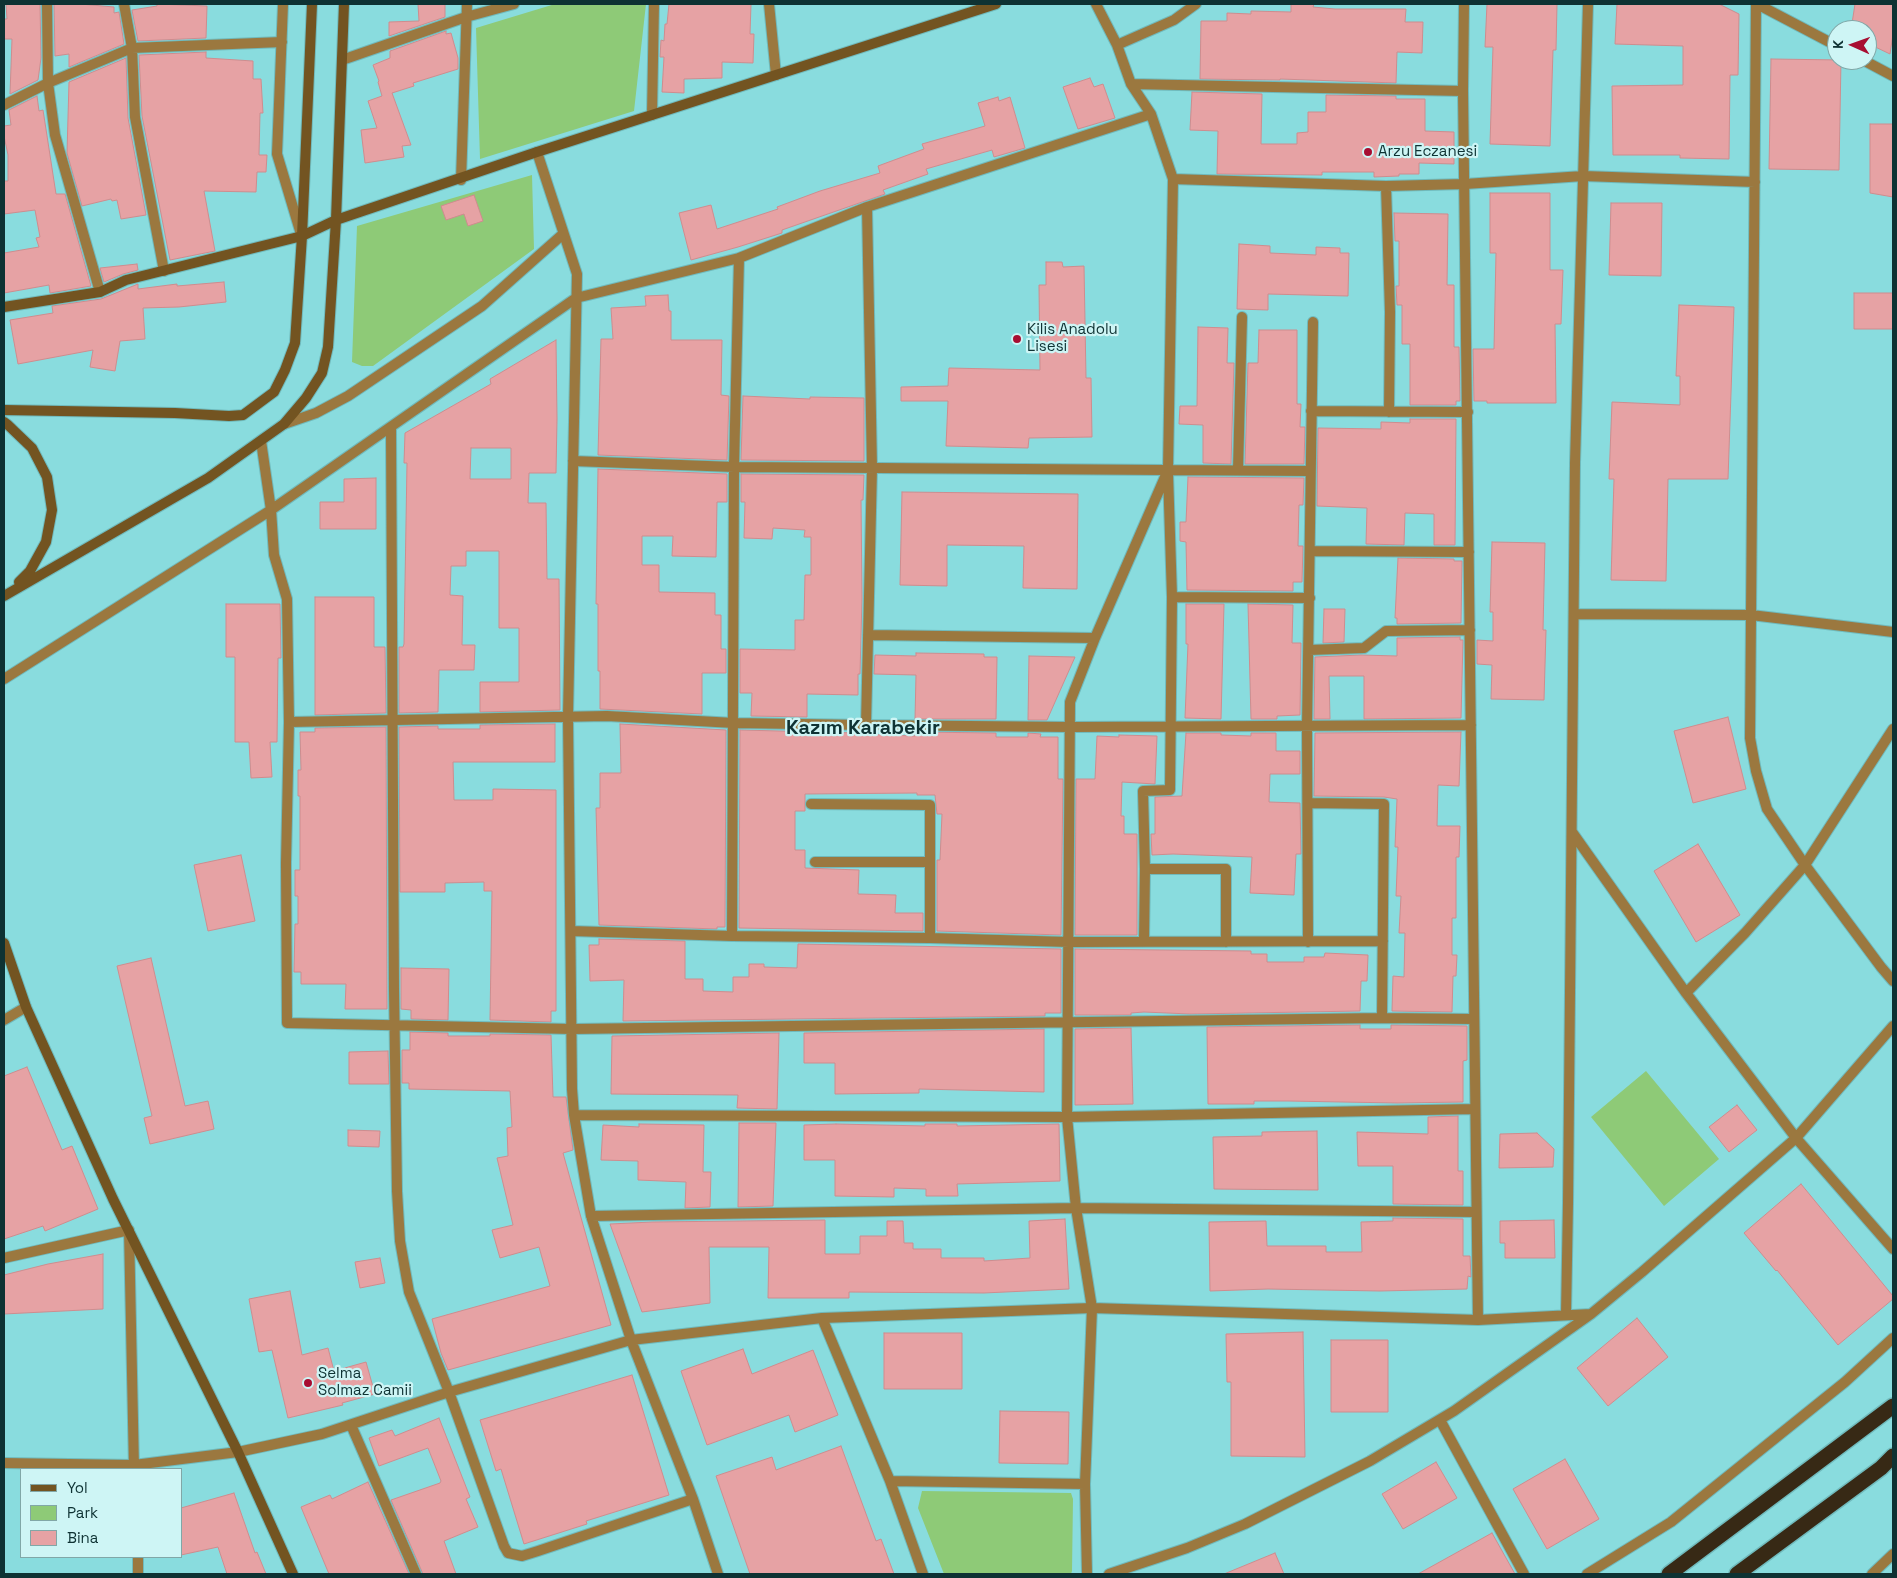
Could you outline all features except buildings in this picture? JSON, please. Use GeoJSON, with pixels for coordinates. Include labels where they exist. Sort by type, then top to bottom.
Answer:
{"type":"FeatureCollection","features":[{"type":"Feature","properties":{"kind":"highway"},"geometry":{"type":"LineString","coordinates":[[1669,1574],[1893,1406]]}},
{"type":"Feature","properties":{"kind":"highway"},"geometry":{"type":"LineString","coordinates":[[1737,1574],[1881,1468],[1893,1456]]}},
{"type":"Feature","properties":{"kind":"street"},"geometry":{"type":"LineString","coordinates":[[47,4],[48,83],[55,135],[100,292]]}},
{"type":"Feature","properties":{"kind":"street"},"geometry":{"type":"LineString","coordinates":[[124,4],[132,48],[135,117],[164,271]]}},
{"type":"Feature","properties":{"kind":"street"},"geometry":{"type":"LineString","coordinates":[[283,4],[277,154],[302,236]]}},
{"type":"Feature","properties":{"kind":"street"},"geometry":{"type":"LineString","coordinates":[[4,410],[175,413],[229,416],[243,415],[274,392],[295,343],[302,236],[312,4]]}},
{"type":"Feature","properties":{"kind":"street"},"geometry":{"type":"LineString","coordinates":[[5,595],[208,478],[284,424],[306,398],[322,373],[328,347],[336,220],[344,4]]}},
{"type":"Feature","properties":{"kind":"street"},"geometry":{"type":"LineString","coordinates":[[461,180],[467,4]]}},
{"type":"Feature","properties":{"kind":"street"},"geometry":{"type":"LineString","coordinates":[[342,60],[466,17],[514,4]]}},
{"type":"Feature","properties":{"kind":"street"},"geometry":{"type":"LineString","coordinates":[[652,115],[654,4]]}},
{"type":"Feature","properties":{"kind":"street"},"geometry":{"type":"LineString","coordinates":[[769,4],[776,75]]}},
{"type":"Feature","properties":{"kind":"street"},"geometry":{"type":"LineString","coordinates":[[4,307],[100,292],[126,280],[302,236],[336,220],[461,180],[537,152],[996,4]]}},
{"type":"Feature","properties":{"kind":"street"},"geometry":{"type":"LineString","coordinates":[[1096,4],[1117,45],[1131,84],[1151,114],[1173,179],[1168,470],[1172,597],[1170,790],[1143,791],[1144,941]]}},
{"type":"Feature","properties":{"kind":"street"},"geometry":{"type":"LineString","coordinates":[[1117,45],[1174,20],[1196,4]]}},
{"type":"Feature","properties":{"kind":"street"},"geometry":{"type":"LineString","coordinates":[[1464,4],[1463,90],[1478,1320]]}},
{"type":"Feature","properties":{"kind":"street"},"geometry":{"type":"LineString","coordinates":[[1566,1316],[1575,464],[1588,4]]}},
{"type":"Feature","properties":{"kind":"street"},"geometry":{"type":"LineString","coordinates":[[1827,41],[1757,4],[1750,738],[1756,771],[1767,809],[1805,865],[1881,968],[1893,981]]}},
{"type":"Feature","properties":{"kind":"street"},"geometry":{"type":"LineString","coordinates":[[4,105],[48,83],[132,48],[282,42]]}},
{"type":"Feature","properties":{"kind":"street"},"geometry":{"type":"LineString","coordinates":[[1877,67],[1893,76]]}},
{"type":"Feature","properties":{"kind":"street"},"geometry":{"type":"LineString","coordinates":[[1131,84],[1463,90]]}},
{"type":"Feature","properties":{"kind":"street"},"geometry":{"type":"LineString","coordinates":[[4,679],[271,510],[576,298],[739,258],[867,206],[1151,114]]}},
{"type":"Feature","properties":{"kind":"street"},"geometry":{"type":"LineString","coordinates":[[537,152],[576,274],[568,716],[572,1089],[574,1116],[591,1216],[631,1340],[693,1499],[718,1574]]}},
{"type":"Feature","properties":{"kind":"street"},"geometry":{"type":"LineString","coordinates":[[1173,179],[1386,186],[1465,184],[1584,176],[1755,182]]}},
{"type":"Feature","properties":{"kind":"street"},"geometry":{"type":"LineString","coordinates":[[1386,186],[1390,312],[1389,412]]}},
{"type":"Feature","properties":{"kind":"street"},"geometry":{"type":"LineString","coordinates":[[866,725],[872,468],[867,206]]}},
{"type":"Feature","properties":{"kind":"street"},"geometry":{"type":"LineString","coordinates":[[284,424],[316,413],[348,396],[482,306],[563,234]]}},
{"type":"Feature","properties":{"kind":"street"},"geometry":{"type":"LineString","coordinates":[[732,936],[734,467],[739,258]]}},
{"type":"Feature","properties":{"kind":"street"},"geometry":{"type":"LineString","coordinates":[[1238,470],[1242,317]]}},
{"type":"Feature","properties":{"kind":"street"},"geometry":{"type":"LineString","coordinates":[[1308,942],[1307,727],[1313,322]]}},
{"type":"Feature","properties":{"kind":"street"},"geometry":{"type":"LineString","coordinates":[[1311,411],[1468,412]]}},
{"type":"Feature","properties":{"kind":"street"},"geometry":{"type":"LineString","coordinates":[[4,422],[32,448],[47,477],[52,510],[46,542],[42,550],[30,571],[5,595]]}},
{"type":"Feature","properties":{"kind":"street"},"geometry":{"type":"LineString","coordinates":[[391,428],[394,1025],[397,1191],[400,1242],[409,1292],[449,1392],[508,1553],[522,1556],[693,1499]]}},
{"type":"Feature","properties":{"kind":"street"},"geometry":{"type":"LineString","coordinates":[[260,441],[271,510],[274,555],[287,599],[289,722],[286,863],[288,1023],[572,1029],[1382,1018],[1474,1019]]}},
{"type":"Feature","properties":{"kind":"street"},"geometry":{"type":"LineString","coordinates":[[573,461],[734,467],[1310,471]]}},
{"type":"Feature","properties":{"kind":"street"},"geometry":{"type":"LineString","coordinates":[[1087,1574],[1085,1484],[1092,1308],[1076,1208],[1067,1117],[1070,702],[1095,638],[1168,470]]}},
{"type":"Feature","properties":{"kind":"street"},"geometry":{"type":"LineString","coordinates":[[1310,551],[1469,552]]}},
{"type":"Feature","properties":{"kind":"street"},"geometry":{"type":"LineString","coordinates":[[1172,597],[1310,598]]}},
{"type":"Feature","properties":{"kind":"street"},"geometry":{"type":"LineString","coordinates":[[1574,614],[1751,615],[1893,632]]}},
{"type":"Feature","properties":{"kind":"street"},"geometry":{"type":"LineString","coordinates":[[1309,650],[1364,648],[1386,631],[1470,630]]}},
{"type":"Feature","properties":{"kind":"street"},"geometry":{"type":"LineString","coordinates":[[868,636],[1095,638]]}},
{"type":"Feature","properties":{"kind":"street"},"geometry":{"type":"LineString","coordinates":[[289,722],[607,716],[734,723],[866,725],[1071,727],[1471,725]]}},
{"type":"Feature","properties":{"kind":"street"},"geometry":{"type":"LineString","coordinates":[[1686,993],[1745,933],[1805,865],[1893,729]]}},
{"type":"Feature","properties":{"kind":"street"},"geometry":{"type":"LineString","coordinates":[[1308,803],[1384,804],[1382,1018]]}},
{"type":"Feature","properties":{"kind":"street"},"geometry":{"type":"LineString","coordinates":[[811,804],[930,805],[930,938]]}},
{"type":"Feature","properties":{"kind":"street"},"geometry":{"type":"LineString","coordinates":[[1572,832],[1686,993],[1796,1138],[1893,1249]]}},
{"type":"Feature","properties":{"kind":"street"},"geometry":{"type":"LineString","coordinates":[[815,862],[930,862]]}},
{"type":"Feature","properties":{"kind":"street"},"geometry":{"type":"LineString","coordinates":[[1145,869],[1226,869],[1226,942]]}},
{"type":"Feature","properties":{"kind":"street"},"geometry":{"type":"LineString","coordinates":[[571,931],[1069,942],[1383,941]]}},
{"type":"Feature","properties":{"kind":"street"},"geometry":{"type":"LineString","coordinates":[[4,942],[26,1007],[129,1230],[238,1452],[294,1574]]}},
{"type":"Feature","properties":{"kind":"street"},"geometry":{"type":"LineString","coordinates":[[4,1020],[26,1007]]}},
{"type":"Feature","properties":{"kind":"street"},"geometry":{"type":"LineString","coordinates":[[1109,1574],[1187,1548],[1245,1524],[1370,1461],[1440,1420],[1591,1314],[1642,1272],[1796,1138],[1893,1026]]}},
{"type":"Feature","properties":{"kind":"street"},"geometry":{"type":"LineString","coordinates":[[574,1116],[1067,1117],[1475,1109]]}},
{"type":"Feature","properties":{"kind":"street"},"geometry":{"type":"LineString","coordinates":[[591,1216],[1076,1208],[1476,1212]]}},
{"type":"Feature","properties":{"kind":"street"},"geometry":{"type":"LineString","coordinates":[[4,1258],[129,1230]]}},
{"type":"Feature","properties":{"kind":"street"},"geometry":{"type":"LineString","coordinates":[[129,1230],[134,1467]]}},
{"type":"Feature","properties":{"kind":"street"},"geometry":{"type":"LineString","coordinates":[[4,1464],[134,1467],[238,1452],[322,1434],[449,1392],[631,1340],[822,1318],[1092,1308],[1478,1320],[1591,1314]]}},
{"type":"Feature","properties":{"kind":"street"},"geometry":{"type":"LineString","coordinates":[[822,1318],[890,1481],[923,1574]]}},
{"type":"Feature","properties":{"kind":"street"},"geometry":{"type":"LineString","coordinates":[[1588,1574],[1671,1522],[1845,1382],[1893,1338]]}},
{"type":"Feature","properties":{"kind":"street"},"geometry":{"type":"LineString","coordinates":[[1440,1420],[1524,1574]]}},
{"type":"Feature","properties":{"kind":"street"},"geometry":{"type":"LineString","coordinates":[[351,1425],[416,1574]]}},
{"type":"Feature","properties":{"kind":"street"},"geometry":{"type":"LineString","coordinates":[[890,1481],[1085,1484]]}},
{"type":"Feature","properties":{"kind":"street"},"geometry":{"type":"LineString","coordinates":[[1872,1574],[1893,1554]]}},
{"type":"Feature","properties":{"kind":"street"},"geometry":{"type":"LineString","coordinates":[[138,1558],[138,1574]]}},
{"type":"Feature","properties":{"kind":"green space"},"geometry":{"type":"Polygon","coordinates":[[[555,4],[646,4],[634,111],[480,159],[476,28],[555,4]]]}},
{"type":"Feature","properties":{"kind":"green space"},"geometry":{"type":"Polygon","coordinates":[[[532,175],[534,249],[373,366],[362,366],[352,362],[357,226],[532,175]]]}},
{"type":"Feature","properties":{"kind":"green space"},"geometry":{"type":"Polygon","coordinates":[[[1646,1071],[1719,1159],[1664,1206],[1591,1117],[1646,1071]]]}},
{"type":"Feature","properties":{"kind":"green space"},"geometry":{"type":"Polygon","coordinates":[[[922,1491],[1071,1493],[1073,1499],[1071,1574],[944,1574],[918,1508],[922,1491]]]}},
{"type":"Feature","properties":{"kind":"place","name":"Arzu Eczanesi"},"geometry":{"type":"Point","coordinates":[1368,152]}},
{"type":"Feature","properties":{"kind":"place","name":"Kilis Anadolu Lisesi"},"geometry":{"type":"Point","coordinates":[1017,339]}},
{"type":"Feature","properties":{"kind":"place","name":"Selma Solmaz Camii"},"geometry":{"type":"Point","coordinates":[308,1383]}},
{"type":"Feature","properties":{"kind":"district","name":"Kazım Karabekir"},"geometry":{"type":"Point","coordinates":[863,729]}}]}
